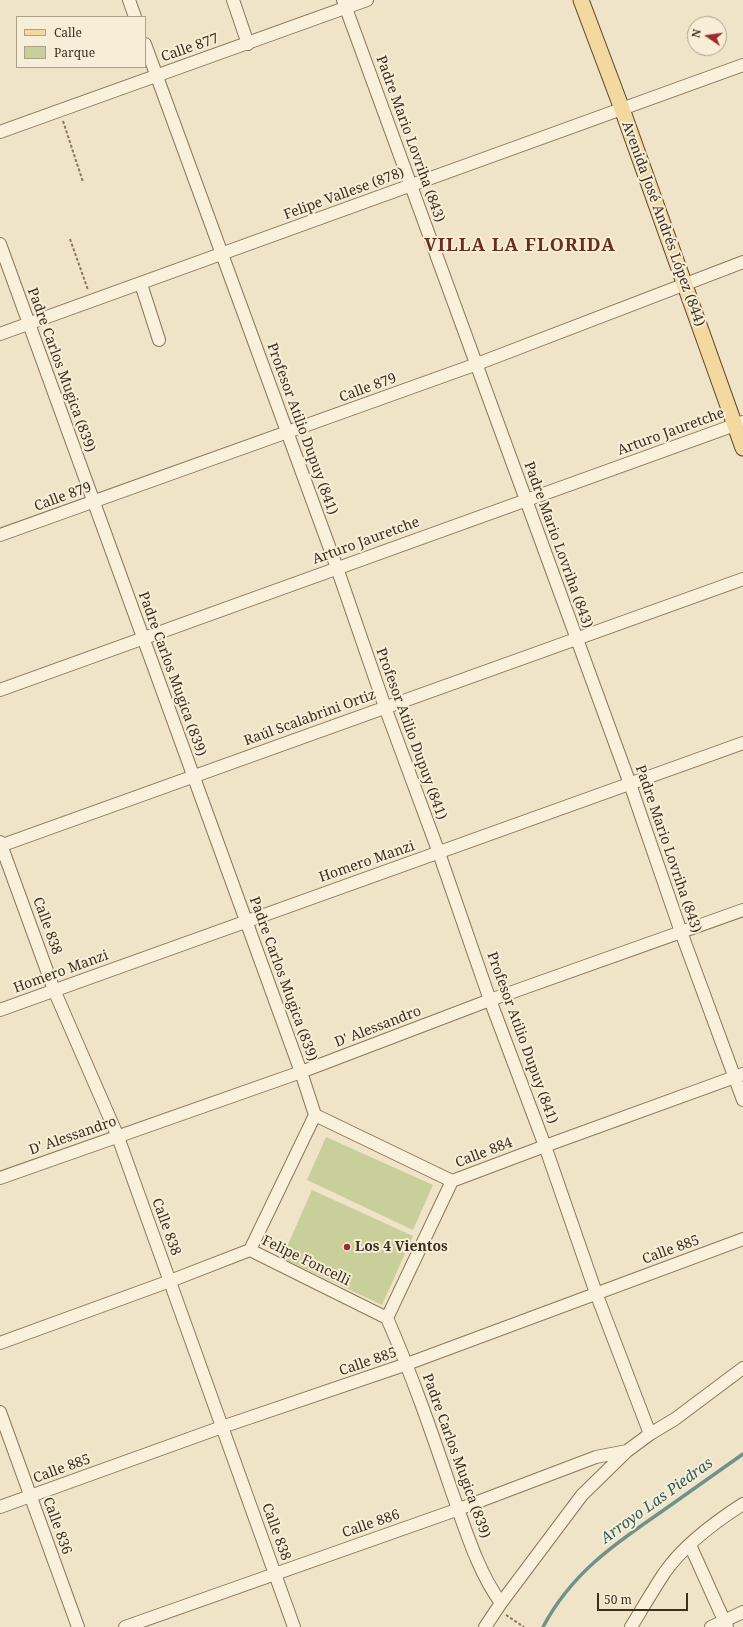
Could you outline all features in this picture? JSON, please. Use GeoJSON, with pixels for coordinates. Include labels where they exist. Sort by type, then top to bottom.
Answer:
{"type":"FeatureCollection","features":[{"type":"Feature","properties":{"kind":"main road","name":"Avenida José Andrés López (844)"},"geometry":{"type":"LineString","coordinates":[[581,0],[686,285],[739,423],[743,448]]}},
{"type":"Feature","properties":{"kind":"street"},"geometry":{"type":"LineString","coordinates":[[129,0],[135,16]]}},
{"type":"Feature","properties":{"kind":"street"},"geometry":{"type":"LineString","coordinates":[[233,0],[248,44]]}},
{"type":"Feature","properties":{"kind":"street","name":"Calle 877"},"geometry":{"type":"LineString","coordinates":[[0,132],[156,75],[248,44],[344,4],[367,0]]}},
{"type":"Feature","properties":{"kind":"street","name":"Padre Mario Lovriha (843)"},"geometry":{"type":"LineString","coordinates":[[344,4],[630,784],[681,932],[739,1076],[743,1100]]}},
{"type":"Feature","properties":{"kind":"street","name":"Profesor Atilio Dupuy (841)"},"geometry":{"type":"LineString","coordinates":[[146,47],[337,568],[385,707],[439,853],[490,1000],[545,1146],[596,1293],[650,1434]]}},
{"type":"Feature","properties":{"kind":"street","name":"Felipe Vallese (878)"},"geometry":{"type":"LineString","coordinates":[[0,334],[743,65]]}},
{"type":"Feature","properties":{"kind":"street","name":"Padre Carlos Mugica (839)"},"geometry":{"type":"LineString","coordinates":[[0,244],[92,502],[194,776],[301,1072],[315,1115]]}},
{"type":"Feature","properties":{"kind":"street","name":"Calle 879"},"geometry":{"type":"LineString","coordinates":[[0,535],[477,364],[743,262]]}},
{"type":"Feature","properties":{"kind":"street"},"geometry":{"type":"LineString","coordinates":[[141,284],[159,340]]}},
{"type":"Feature","properties":{"kind":"street","name":"Arturo Jauretche"},"geometry":{"type":"LineString","coordinates":[[0,690],[739,423]]}},
{"type":"Feature","properties":{"kind":"street","name":"Raúl Scalabrini Ortiz"},"geometry":{"type":"LineString","coordinates":[[0,844],[743,579]]}},
{"type":"Feature","properties":{"kind":"street","name":"Homero Manzi"},"geometry":{"type":"LineString","coordinates":[[0,1010],[246,920],[439,853],[743,743]]}},
{"type":"Feature","properties":{"kind":"street","name":"Calle 838"},"geometry":{"type":"LineString","coordinates":[[0,844],[54,990],[118,1137],[294,1627]]}},
{"type":"Feature","properties":{"kind":"street","name":"D' Alessandro"},"geometry":{"type":"LineString","coordinates":[[0,1178],[301,1072],[490,1000],[743,910]]}},
{"type":"Feature","properties":{"kind":"street","name":"Calle 884"},"geometry":{"type":"LineString","coordinates":[[315,1115],[452,1181],[739,1076]]}},
{"type":"Feature","properties":{"kind":"street"},"geometry":{"type":"LineString","coordinates":[[250,1250],[315,1115]]}},
{"type":"Feature","properties":{"kind":"street"},"geometry":{"type":"LineString","coordinates":[[387,1318],[452,1181]]}},
{"type":"Feature","properties":{"kind":"street","name":"Calle 885"},"geometry":{"type":"LineString","coordinates":[[0,1507],[222,1426],[407,1364],[743,1239]]}},
{"type":"Feature","properties":{"kind":"street","name":"Felipe Foncelli"},"geometry":{"type":"LineString","coordinates":[[0,1343],[250,1250],[387,1318]]}},
{"type":"Feature","properties":{"kind":"street","name":"Padre Carlos Mugica (839)"},"geometry":{"type":"LineString","coordinates":[[387,1318],[407,1364],[488,1586],[499,1606]]}},
{"type":"Feature","properties":{"kind":"street"},"geometry":{"type":"LineString","coordinates":[[485,1627],[582,1495],[627,1451],[650,1434],[675,1419],[743,1368]]}},
{"type":"Feature","properties":{"kind":"street","name":"Calle 836"},"geometry":{"type":"LineString","coordinates":[[0,1412],[78,1627]]}},
{"type":"Feature","properties":{"kind":"street","name":"Calle 886"},"geometry":{"type":"LineString","coordinates":[[125,1627],[459,1509],[596,1457],[627,1451]]}},
{"type":"Feature","properties":{"kind":"street"},"geometry":{"type":"LineString","coordinates":[[631,1627],[665,1572],[690,1545],[729,1513],[743,1504]]}},
{"type":"Feature","properties":{"kind":"street"},"geometry":{"type":"LineString","coordinates":[[690,1545],[726,1624]]}},
{"type":"Feature","properties":{"kind":"street"},"geometry":{"type":"LineString","coordinates":[[711,1627],[726,1624],[743,1612]]}},
{"type":"Feature","properties":{"kind":"path"},"geometry":{"type":"LineString","coordinates":[[59,110],[83,182]]}},
{"type":"Feature","properties":{"kind":"path"},"geometry":{"type":"LineString","coordinates":[[70,239],[92,301]]}},
{"type":"Feature","properties":{"kind":"path"},"geometry":{"type":"LineString","coordinates":[[499,1606],[524,1627]]}},
{"type":"Feature","properties":{"kind":"green space"},"geometry":{"type":"Polygon","coordinates":[[[326,1137],[433,1185],[413,1230],[307,1180],[326,1137]]]}},
{"type":"Feature","properties":{"kind":"green space","name":"Los 4 Vientos"},"geometry":{"type":"Polygon","coordinates":[[[312,1190],[413,1236],[382,1305],[282,1258],[312,1190]]]}},
{"type":"Feature","properties":{"kind":"waterway","name":"Arroyo Las Piedras"},"geometry":{"type":"LineString","coordinates":[[543,1627],[566,1591],[594,1562],[626,1536],[743,1454]]}},
{"type":"Feature","properties":{"kind":"place","name":"Los 4 Vientos"},"geometry":{"type":"Point","coordinates":[347,1247]}},
{"type":"Feature","properties":{"kind":"district","name":"VILLA LA FLORIDA"},"geometry":{"type":"Point","coordinates":[520,246]}}]}
